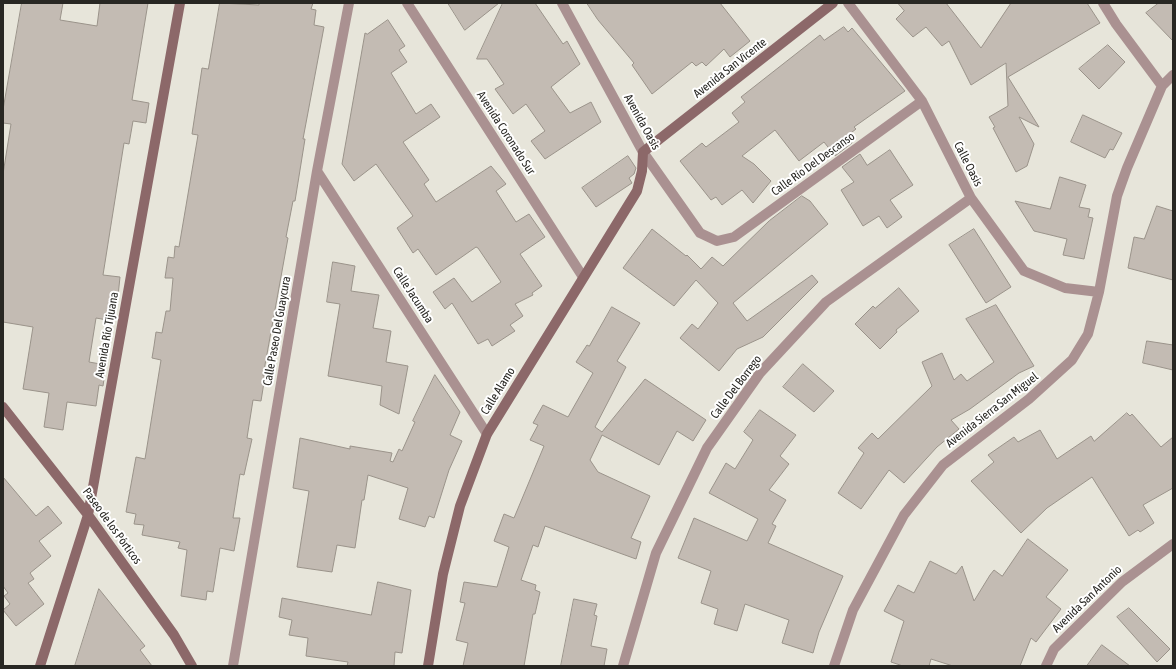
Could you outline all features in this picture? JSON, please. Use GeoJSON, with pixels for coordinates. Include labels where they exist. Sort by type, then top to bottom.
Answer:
{"type":"FeatureCollection","features":[{"type":"Feature","properties":{"kind":"street","name":"Avenida Río Tijuana"},"geometry":{"type":"LineString","coordinates":[[40,666],[88,515],[180,3]]}},
{"type":"Feature","properties":{"kind":"street","name":"Calle Paseo Del Guaycura"},"geometry":{"type":"LineString","coordinates":[[232,665],[318,171],[350,3]]}},
{"type":"Feature","properties":{"kind":"street","name":"Avenida Coronado Sur"},"geometry":{"type":"LineString","coordinates":[[407,3],[583,277]]}},
{"type":"Feature","properties":{"kind":"street","name":"Avenida Oasis"},"geometry":{"type":"LineString","coordinates":[[562,3],[643,152],[700,234],[716,240]]}},
{"type":"Feature","properties":{"kind":"street","name":"Avenida San Vicente"},"geometry":{"type":"LineString","coordinates":[[643,152],[833,3]]}},
{"type":"Feature","properties":{"kind":"street","name":"Calle Oasis"},"geometry":{"type":"LineString","coordinates":[[848,3],[922,101],[971,198],[1024,271],[1065,288],[1099,292]]}},
{"type":"Feature","properties":{"kind":"street"},"geometry":{"type":"LineString","coordinates":[[1103,3],[1116,24],[1162,86]]}},
{"type":"Feature","properties":{"kind":"street","name":"Avenida Sierra San Miguel"},"geometry":{"type":"LineString","coordinates":[[834,666],[853,610],[904,515],[943,465],[1029,399],[1072,360],[1088,334],[1099,292],[1117,196],[1127,168],[1162,86],[1173,75]]}},
{"type":"Feature","properties":{"kind":"street","name":"Calle Río Del Descanso"},"geometry":{"type":"LineString","coordinates":[[716,240],[734,237],[922,101]]}},
{"type":"Feature","properties":{"kind":"street","name":"Calle Alamo"},"geometry":{"type":"LineString","coordinates":[[428,666],[443,574],[460,506],[486,434],[637,191],[642,171],[643,152]]}},
{"type":"Feature","properties":{"kind":"street","name":"Calle Jacumba"},"geometry":{"type":"LineString","coordinates":[[318,171],[486,434]]}},
{"type":"Feature","properties":{"kind":"street","name":"Calle Del Borrego"},"geometry":{"type":"LineString","coordinates":[[623,666],[656,553],[707,448],[760,373],[826,302],[971,198]]}},
{"type":"Feature","properties":{"kind":"street","name":"Paseo de los Pórticos"},"geometry":{"type":"LineString","coordinates":[[3,407],[88,515],[174,635],[192,666]]}},
{"type":"Feature","properties":{"kind":"street","name":"Avenida San Antonio"},"geometry":{"type":"LineString","coordinates":[[1046,666],[1054,649],[1122,582],[1173,544]]}},
{"type":"Feature","properties":{"kind":"building"},"geometry":{"type":"Polygon","coordinates":[[[22,3],[63,3],[60,20],[97,26],[100,3],[148,3],[132,100],[149,103],[146,123],[133,121],[129,144],[124,143],[103,275],[120,277],[118,296],[113,321],[96,318],[89,362],[106,365],[103,386],[99,385],[96,406],[67,402],[63,430],[44,427],[49,393],[23,389],[33,327],[3,322],[3,174],[11,124],[3,123],[3,110],[22,3]]]}},
{"type":"Feature","properties":{"kind":"building"},"geometry":{"type":"Polygon","coordinates":[[[220,3],[259,5],[259,3],[313,3],[311,9],[316,10],[314,25],[324,27],[303,139],[305,139],[295,201],[293,201],[286,237],[288,238],[263,376],[265,376],[261,401],[253,400],[247,438],[252,439],[244,475],[240,474],[233,518],[240,518],[234,551],[220,548],[213,592],[207,591],[206,600],[181,596],[187,550],[178,548],[180,542],[142,535],[144,525],[134,524],[136,514],[126,512],[136,457],[145,459],[161,360],[152,358],[156,332],[162,333],[166,311],[170,311],[173,278],[165,278],[168,257],[174,258],[175,246],[179,247],[198,135],[192,134],[202,68],[208,69],[220,3]]]}},
{"type":"Feature","properties":{"kind":"building"},"geometry":{"type":"Polygon","coordinates":[[[448,3],[499,3],[465,30],[448,3]]]}},
{"type":"Feature","properties":{"kind":"building"},"geometry":{"type":"Polygon","coordinates":[[[503,3],[535,3],[563,44],[567,41],[580,64],[551,87],[570,113],[591,102],[601,122],[545,159],[531,141],[545,131],[526,104],[513,114],[495,89],[504,84],[487,59],[477,59],[503,3]]]}},
{"type":"Feature","properties":{"kind":"building"},"geometry":{"type":"Polygon","coordinates":[[[587,3],[720,3],[750,41],[730,57],[724,49],[706,66],[702,62],[696,66],[692,62],[652,94],[632,65],[634,63],[598,20],[587,3]]]}},
{"type":"Feature","properties":{"kind":"building"},"geometry":{"type":"Polygon","coordinates":[[[898,3],[946,3],[981,48],[1011,3],[1087,3],[1100,23],[1008,77],[1039,127],[1019,117],[1034,144],[1027,166],[1016,172],[993,128],[995,127],[989,117],[1008,106],[1006,63],[971,85],[949,41],[942,46],[926,27],[913,37],[896,19],[904,11],[898,3]]]}},
{"type":"Feature","properties":{"kind":"building"},"geometry":{"type":"Polygon","coordinates":[[[1159,3],[1173,3],[1173,41],[1146,13],[1159,3]]]}},
{"type":"Feature","properties":{"kind":"building"},"geometry":{"type":"Polygon","coordinates":[[[388,20],[405,46],[399,50],[407,62],[391,73],[416,114],[431,104],[440,117],[403,142],[429,180],[424,184],[436,202],[491,166],[506,184],[496,191],[516,222],[529,214],[545,237],[520,254],[542,286],[532,293],[533,295],[515,304],[523,316],[510,325],[515,331],[492,346],[488,339],[478,344],[452,303],[445,309],[433,292],[454,278],[472,302],[501,282],[478,248],[476,247],[436,275],[418,249],[413,253],[397,228],[413,216],[376,164],[354,181],[342,164],[365,33],[367,34],[388,20]]]}},
{"type":"Feature","properties":{"kind":"building"},"geometry":{"type":"Polygon","coordinates":[[[844,27],[848,32],[852,28],[905,91],[854,127],[856,129],[847,136],[852,143],[835,156],[824,142],[799,161],[775,130],[742,156],[754,164],[771,181],[753,203],[742,190],[722,205],[716,197],[711,200],[680,161],[702,143],[706,147],[739,122],[732,113],[745,102],[741,97],[820,35],[824,40],[844,27]]]}},
{"type":"Feature","properties":{"kind":"building"},"geometry":{"type":"Polygon","coordinates":[[[1108,45],[1125,62],[1099,89],[1079,69],[1108,45]]]}},
{"type":"Feature","properties":{"kind":"building"},"geometry":{"type":"Polygon","coordinates":[[[1083,115],[1122,133],[1113,150],[1110,149],[1105,158],[1071,142],[1083,115]]]}},
{"type":"Feature","properties":{"kind":"building"},"geometry":{"type":"Polygon","coordinates":[[[890,150],[913,185],[890,200],[902,217],[887,228],[879,216],[863,226],[841,190],[854,182],[842,167],[860,154],[867,165],[890,150]]]}},
{"type":"Feature","properties":{"kind":"building"},"geometry":{"type":"Polygon","coordinates":[[[628,156],[636,168],[634,174],[629,178],[632,183],[596,207],[582,188],[628,156]]]}},
{"type":"Feature","properties":{"kind":"building"},"geometry":{"type":"Polygon","coordinates":[[[1060,177],[1086,185],[1079,207],[1090,209],[1088,217],[1093,218],[1084,259],[1063,255],[1067,239],[1034,231],[1015,201],[1050,209],[1060,177]]]}},
{"type":"Feature","properties":{"kind":"building"},"geometry":{"type":"Polygon","coordinates":[[[802,196],[810,201],[828,224],[733,303],[747,321],[812,275],[818,282],[763,337],[737,349],[719,371],[680,338],[692,324],[698,329],[718,303],[696,280],[674,306],[623,268],[652,229],[686,256],[687,255],[701,269],[712,257],[723,266],[769,221],[802,196]]]}},
{"type":"Feature","properties":{"kind":"building"},"geometry":{"type":"Polygon","coordinates":[[[1157,206],[1173,211],[1173,280],[1128,268],[1134,237],[1144,239],[1157,206]]]}},
{"type":"Feature","properties":{"kind":"building"},"geometry":{"type":"Polygon","coordinates":[[[974,229],[1011,287],[986,303],[949,245],[974,229]]]}},
{"type":"Feature","properties":{"kind":"building"},"geometry":{"type":"Polygon","coordinates":[[[333,262],[355,266],[351,291],[379,295],[373,328],[391,331],[386,362],[408,366],[399,414],[380,405],[382,386],[328,376],[340,304],[327,302],[333,262]]]}},
{"type":"Feature","properties":{"kind":"building"},"geometry":{"type":"Polygon","coordinates":[[[899,288],[919,311],[896,330],[897,332],[880,349],[855,324],[873,306],[875,308],[899,288]]]}},
{"type":"Feature","properties":{"kind":"building"},"geometry":{"type":"Polygon","coordinates":[[[996,305],[1034,366],[1019,373],[970,409],[951,420],[959,429],[937,447],[904,483],[889,470],[861,509],[838,493],[864,453],[858,448],[872,433],[878,439],[932,386],[922,362],[942,353],[954,380],[961,374],[967,381],[994,362],[966,319],[996,305]]]}},
{"type":"Feature","properties":{"kind":"building"},"geometry":{"type":"Polygon","coordinates":[[[612,307],[640,323],[617,361],[626,367],[595,427],[602,432],[645,379],[706,420],[693,441],[677,431],[659,465],[602,435],[590,460],[598,472],[650,496],[631,538],[641,542],[636,559],[545,526],[538,547],[533,545],[521,580],[536,585],[535,590],[540,592],[535,614],[533,614],[524,666],[463,666],[468,643],[456,640],[465,603],[460,602],[464,582],[497,587],[509,547],[494,541],[504,514],[514,518],[544,446],[530,440],[538,425],[533,423],[543,405],[568,417],[593,373],[576,362],[587,345],[589,346],[612,307]]]}},
{"type":"Feature","properties":{"kind":"building"},"geometry":{"type":"Polygon","coordinates":[[[1147,341],[1173,345],[1173,370],[1143,363],[1147,341]]]}},
{"type":"Feature","properties":{"kind":"building"},"geometry":{"type":"Polygon","coordinates":[[[803,364],[834,391],[814,412],[783,387],[803,364]]]}},
{"type":"Feature","properties":{"kind":"building"},"geometry":{"type":"Polygon","coordinates":[[[435,375],[460,412],[450,435],[462,441],[449,470],[434,518],[429,516],[425,527],[399,519],[408,488],[368,475],[364,500],[362,500],[355,548],[337,545],[332,572],[297,567],[309,491],[293,488],[300,438],[350,449],[350,446],[392,453],[390,461],[393,462],[399,449],[402,451],[415,422],[413,421],[435,375]]]}},
{"type":"Feature","properties":{"kind":"building"},"geometry":{"type":"Polygon","coordinates":[[[760,410],[796,435],[780,456],[789,464],[769,490],[786,500],[772,524],[776,526],[768,543],[843,576],[819,632],[813,653],[782,643],[789,620],[745,604],[737,631],[714,624],[718,609],[701,603],[711,571],[678,558],[694,518],[747,541],[758,519],[709,493],[726,463],[735,469],[753,440],[744,432],[760,410]]]}},
{"type":"Feature","properties":{"kind":"building"},"geometry":{"type":"Polygon","coordinates":[[[1127,413],[1130,416],[1132,414],[1161,447],[1173,437],[1173,488],[1143,505],[1154,523],[1140,532],[1138,530],[1129,536],[1092,477],[1047,508],[1021,533],[971,481],[994,462],[988,455],[1014,437],[1018,442],[1040,430],[1057,459],[1091,436],[1094,441],[1127,413]]]}},
{"type":"Feature","properties":{"kind":"building"},"geometry":{"type":"Polygon","coordinates":[[[3,477],[36,516],[48,506],[62,523],[39,541],[51,556],[30,573],[34,579],[28,583],[44,604],[16,626],[3,610],[10,604],[4,596],[8,593],[3,586],[3,477]]]}},
{"type":"Feature","properties":{"kind":"building"},"geometry":{"type":"Polygon","coordinates":[[[1028,539],[1068,570],[1046,597],[1061,609],[1036,642],[1031,638],[1020,666],[953,666],[931,659],[929,666],[903,666],[891,662],[904,621],[884,611],[898,585],[914,593],[930,561],[956,574],[962,566],[974,601],[994,570],[1002,576],[1028,539]]]}},
{"type":"Feature","properties":{"kind":"building"},"geometry":{"type":"Polygon","coordinates":[[[378,582],[411,590],[402,653],[395,652],[394,666],[347,666],[348,662],[306,656],[308,638],[289,635],[292,620],[279,617],[282,598],[371,615],[378,582]]]}},
{"type":"Feature","properties":{"kind":"building"},"geometry":{"type":"Polygon","coordinates":[[[99,589],[145,646],[140,650],[152,666],[75,666],[99,589]]]}},
{"type":"Feature","properties":{"kind":"building"},"geometry":{"type":"Polygon","coordinates":[[[574,599],[597,604],[594,615],[597,616],[591,646],[607,649],[604,666],[561,666],[574,599]]]}},
{"type":"Feature","properties":{"kind":"building"},"geometry":{"type":"Polygon","coordinates":[[[1129,608],[1170,649],[1157,662],[1117,617],[1129,608]]]}},
{"type":"Feature","properties":{"kind":"building"},"geometry":{"type":"Polygon","coordinates":[[[1102,645],[1130,666],[1087,666],[1102,645]]]}}]}
